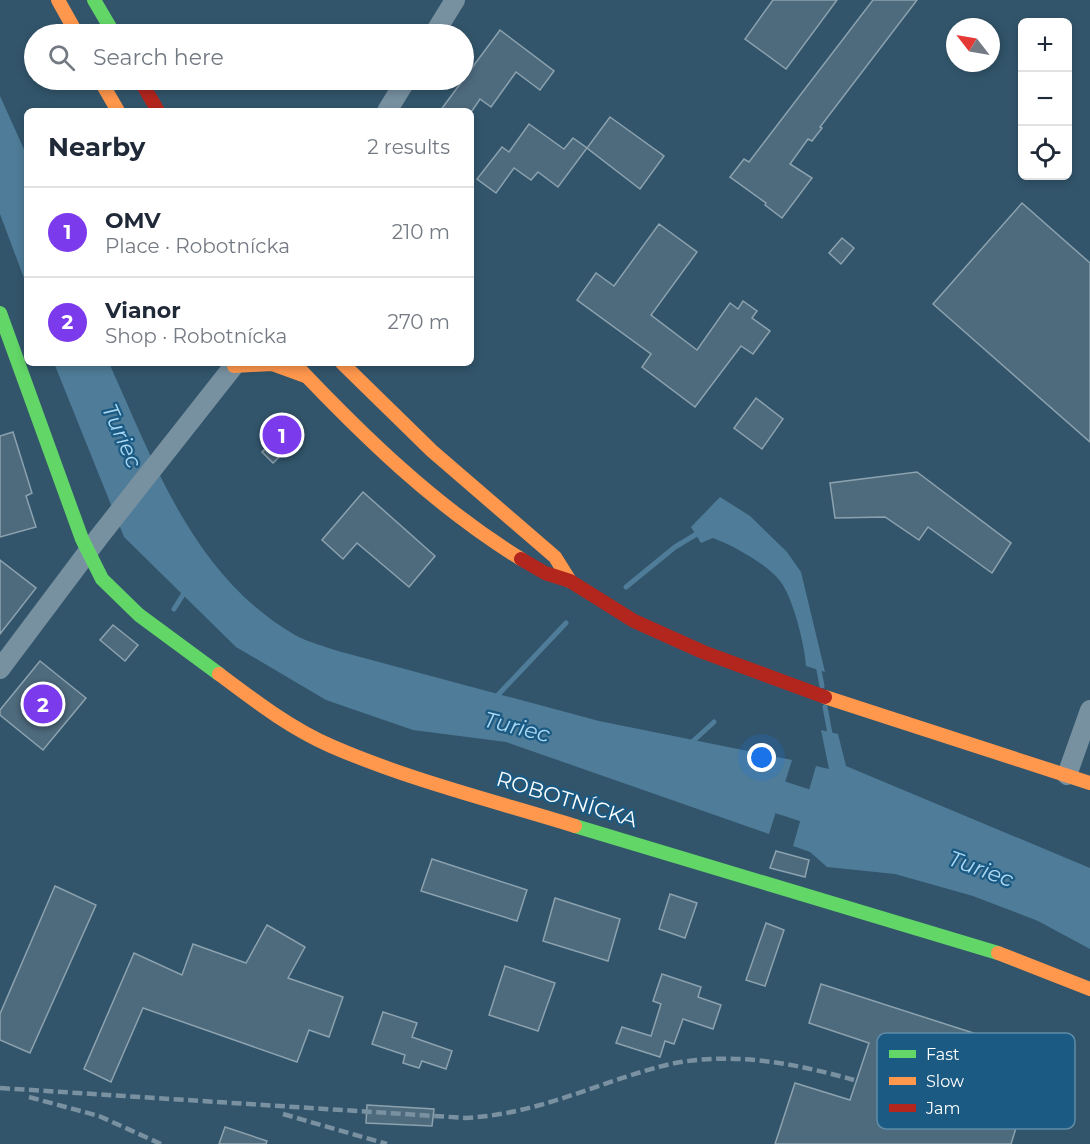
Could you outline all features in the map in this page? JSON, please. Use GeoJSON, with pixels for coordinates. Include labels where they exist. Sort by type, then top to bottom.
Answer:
{"type":"FeatureCollection","features":[{"type":"Feature","properties":{"kind":"main road"},"geometry":{"type":"LineString","coordinates":[[58,0],[71,24]]}},
{"type":"Feature","properties":{"kind":"main road"},"geometry":{"type":"LineString","coordinates":[[93,0],[108,24]]}},
{"type":"Feature","properties":{"kind":"main road"},"geometry":{"type":"LineString","coordinates":[[106,90],[116,108]]}},
{"type":"Feature","properties":{"kind":"main road"},"geometry":{"type":"LineString","coordinates":[[146,90],[156,108]]}},
{"type":"Feature","properties":{"kind":"main road","name":"ROBOTNÍCKA"},"geometry":{"type":"LineString","coordinates":[[0,313],[93,544],[102,579],[139,615],[257,703],[330,745],[444,787],[745,879],[940,934],[1034,965],[1090,989]]}},
{"type":"Feature","properties":{"kind":"main road"},"geometry":{"type":"LineString","coordinates":[[278,366],[305,376]]}},
{"type":"Feature","properties":{"kind":"main road"},"geometry":{"type":"LineString","coordinates":[[297,366],[358,431],[428,493],[507,550],[545,573],[570,582],[614,610],[672,639],[804,690],[1090,783]]}},
{"type":"Feature","properties":{"kind":"main road"},"geometry":{"type":"LineString","coordinates":[[345,366],[432,451],[555,557],[570,582]]}},
{"type":"Feature","properties":{"kind":"street"},"geometry":{"type":"LineString","coordinates":[[440,24],[454,0]]}},
{"type":"Feature","properties":{"kind":"street"},"geometry":{"type":"LineString","coordinates":[[389,108],[400,90]]}},
{"type":"Feature","properties":{"kind":"street"},"geometry":{"type":"LineString","coordinates":[[0,669],[93,544],[233,366]]}},
{"type":"Feature","properties":{"kind":"street"},"geometry":{"type":"LineString","coordinates":[[1067,775],[1090,710]]}},
{"type":"Feature","properties":{"kind":"water"},"geometry":{"type":"Polygon","coordinates":[[[0,96],[24,149],[24,278],[0,214],[0,96]]]}},
{"type":"Feature","properties":{"kind":"water"},"geometry":{"type":"Polygon","coordinates":[[[55,366],[110,366],[161,478],[203,550],[229,582],[260,611],[295,635],[338,651],[599,721],[792,760],[769,834],[506,742],[413,730],[326,700],[236,647],[124,537],[55,366]]]}},
{"type":"Feature","properties":{"kind":"water"},"geometry":{"type":"Polygon","coordinates":[[[720,497],[750,516],[787,552],[801,572],[825,672],[806,666],[794,610],[780,581],[767,568],[721,541],[713,538],[701,543],[691,527],[720,497]]]}},
{"type":"Feature","properties":{"kind":"water"},"geometry":{"type":"Polygon","coordinates":[[[821,730],[838,734],[846,766],[1090,868],[1090,949],[1038,921],[973,896],[895,874],[827,867],[810,852],[793,846],[816,766],[829,769],[821,730]]]}},
{"type":"Feature","properties":{"kind":"building"},"geometry":{"type":"Polygon","coordinates":[[[773,0],[837,0],[786,69],[745,39],[773,0]]]}},
{"type":"Feature","properties":{"kind":"building"},"geometry":{"type":"Polygon","coordinates":[[[873,0],[917,0],[820,127],[822,128],[812,141],[808,139],[790,164],[812,178],[782,218],[765,205],[766,203],[730,177],[744,159],[749,162],[873,0]]]}},
{"type":"Feature","properties":{"kind":"building"},"geometry":{"type":"Polygon","coordinates":[[[500,30],[554,71],[540,90],[516,72],[491,107],[480,99],[474,108],[442,108],[456,90],[474,90],[474,65],[500,30]]]}},
{"type":"Feature","properties":{"kind":"building"},"geometry":{"type":"Polygon","coordinates":[[[610,117],[664,156],[640,189],[587,148],[610,117]]]}},
{"type":"Feature","properties":{"kind":"building"},"geometry":{"type":"Polygon","coordinates":[[[529,124],[564,149],[573,138],[587,148],[558,187],[538,172],[531,180],[514,168],[496,193],[477,179],[502,147],[509,152],[529,124]]]}},
{"type":"Feature","properties":{"kind":"building"},"geometry":{"type":"Polygon","coordinates":[[[1022,203],[1090,263],[1090,442],[933,304],[1022,203]]]}},
{"type":"Feature","properties":{"kind":"building"},"geometry":{"type":"Polygon","coordinates":[[[659,224],[697,252],[651,315],[697,350],[730,303],[738,309],[743,301],[757,311],[752,318],[770,331],[753,354],[741,346],[695,407],[642,367],[651,354],[577,300],[596,273],[614,286],[659,224]]]}},
{"type":"Feature","properties":{"kind":"building"},"geometry":{"type":"Polygon","coordinates":[[[842,238],[854,248],[841,264],[829,253],[842,238]]]}},
{"type":"Feature","properties":{"kind":"building"},"geometry":{"type":"Polygon","coordinates":[[[756,398],[783,419],[762,449],[734,428],[756,398]]]}},
{"type":"Feature","properties":{"kind":"building"},"geometry":{"type":"Polygon","coordinates":[[[279,416],[300,437],[273,463],[262,452],[273,441],[264,432],[279,416]]]}},
{"type":"Feature","properties":{"kind":"building"},"geometry":{"type":"Polygon","coordinates":[[[13,432],[32,493],[26,496],[36,527],[0,537],[0,436],[13,432]]]}},
{"type":"Feature","properties":{"kind":"building"},"geometry":{"type":"Polygon","coordinates":[[[917,472],[1011,543],[992,573],[928,527],[919,540],[885,517],[835,518],[830,483],[917,472]]]}},
{"type":"Feature","properties":{"kind":"building"},"geometry":{"type":"Polygon","coordinates":[[[363,492],[435,556],[409,587],[357,543],[343,559],[322,540],[363,492]]]}},
{"type":"Feature","properties":{"kind":"building"},"geometry":{"type":"Polygon","coordinates":[[[0,560],[36,588],[0,634],[0,560]]]}},
{"type":"Feature","properties":{"kind":"building"},"geometry":{"type":"Polygon","coordinates":[[[113,625],[138,645],[125,661],[100,640],[113,625]]]}},
{"type":"Feature","properties":{"kind":"building"},"geometry":{"type":"Polygon","coordinates":[[[40,661],[86,698],[43,750],[0,715],[0,710],[40,661]]]}},
{"type":"Feature","properties":{"kind":"building"},"geometry":{"type":"Polygon","coordinates":[[[776,851],[809,860],[805,877],[770,868],[776,851]]]}},
{"type":"Feature","properties":{"kind":"building"},"geometry":{"type":"Polygon","coordinates":[[[432,859],[527,890],[517,921],[421,891],[432,859]]]}},
{"type":"Feature","properties":{"kind":"building"},"geometry":{"type":"Polygon","coordinates":[[[55,886],[96,905],[30,1053],[0,1040],[0,1014],[55,886]]]}},
{"type":"Feature","properties":{"kind":"building"},"geometry":{"type":"Polygon","coordinates":[[[670,894],[697,903],[685,938],[659,929],[670,894]]]}},
{"type":"Feature","properties":{"kind":"building"},"geometry":{"type":"Polygon","coordinates":[[[555,898],[620,919],[608,961],[543,941],[555,898]]]}},
{"type":"Feature","properties":{"kind":"building"},"geometry":{"type":"Polygon","coordinates":[[[766,923],[784,930],[765,986],[746,980],[766,923]]]}},
{"type":"Feature","properties":{"kind":"building"},"geometry":{"type":"Polygon","coordinates":[[[267,925],[305,947],[288,978],[343,997],[329,1037],[309,1030],[297,1062],[143,1008],[111,1082],[84,1069],[134,953],[182,975],[193,944],[246,963],[267,925]]]}},
{"type":"Feature","properties":{"kind":"building"},"geometry":{"type":"Polygon","coordinates":[[[505,966],[555,983],[538,1031],[489,1015],[505,966]]]}},
{"type":"Feature","properties":{"kind":"building"},"geometry":{"type":"Polygon","coordinates":[[[662,974],[701,987],[698,997],[721,1005],[713,1029],[683,1019],[674,1044],[665,1041],[660,1057],[616,1043],[622,1027],[651,1036],[661,1004],[653,1001],[662,974]]]}},
{"type":"Feature","properties":{"kind":"building"},"geometry":{"type":"Polygon","coordinates":[[[821,984],[973,1033],[877,1033],[877,1129],[1016,1129],[1011,1144],[775,1144],[795,1083],[850,1100],[869,1043],[809,1023],[821,984]]]}},
{"type":"Feature","properties":{"kind":"building"},"geometry":{"type":"Polygon","coordinates":[[[383,1012],[417,1023],[412,1037],[452,1051],[446,1069],[422,1061],[419,1068],[403,1063],[405,1055],[372,1044],[383,1012]]]}},
{"type":"Feature","properties":{"kind":"building"},"geometry":{"type":"Polygon","coordinates":[[[367,1105],[434,1109],[432,1126],[366,1123],[367,1105]]]}},
{"type":"Feature","properties":{"kind":"building"},"geometry":{"type":"Polygon","coordinates":[[[225,1127],[267,1141],[266,1144],[219,1144],[225,1127]]]}},
{"type":"Feature","properties":{"kind":"waterway"},"geometry":{"type":"LineString","coordinates":[[626,587],[675,547],[700,532]]}},
{"type":"Feature","properties":{"kind":"waterway"},"geometry":{"type":"LineString","coordinates":[[174,609],[186,590]]}},
{"type":"Feature","properties":{"kind":"waterway"},"geometry":{"type":"LineString","coordinates":[[495,698],[566,623]]}},
{"type":"Feature","properties":{"kind":"waterway"},"geometry":{"type":"LineString","coordinates":[[818,665],[822,686]]}},
{"type":"Feature","properties":{"kind":"waterway"},"geometry":{"type":"LineString","coordinates":[[825,707],[831,739]]}},
{"type":"Feature","properties":{"kind":"waterway"},"geometry":{"type":"LineString","coordinates":[[691,743],[714,722]]}},
{"type":"Feature","properties":{"kind":"waterway","name":"Turiec"},"geometry":{"type":"LineString","coordinates":[[739,784],[847,819]]}},
{"type":"Feature","properties":{"kind":"railway"},"geometry":{"type":"LineString","coordinates":[[0,1088],[466,1118],[516,1111],[655,1068],[705,1059],[780,1063],[854,1080]]}},
{"type":"Feature","properties":{"kind":"railway"},"geometry":{"type":"LineString","coordinates":[[29,1097],[99,1116],[161,1144]]}},
{"type":"Feature","properties":{"kind":"railway"},"geometry":{"type":"LineString","coordinates":[[283,1114],[387,1144]]}},
{"type":"Feature","properties":{"kind":"traffic: fast"},"geometry":{"type":"LineString","coordinates":[[94,0],[108,24]]}},
{"type":"Feature","properties":{"kind":"traffic: fast"},"geometry":{"type":"LineString","coordinates":[[0,313],[82,539],[102,579],[139,615],[219,674]]}},
{"type":"Feature","properties":{"kind":"traffic: fast"},"geometry":{"type":"LineString","coordinates":[[575,826],[998,953]]}},
{"type":"Feature","properties":{"kind":"traffic: slow"},"geometry":{"type":"LineString","coordinates":[[58,0],[71,24]]}},
{"type":"Feature","properties":{"kind":"traffic: slow"},"geometry":{"type":"LineString","coordinates":[[106,90],[116,108]]}},
{"type":"Feature","properties":{"kind":"traffic: slow"},"geometry":{"type":"LineString","coordinates":[[278,366],[305,376]]}},
{"type":"Feature","properties":{"kind":"traffic: slow"},"geometry":{"type":"LineString","coordinates":[[297,366],[373,443],[430,493],[521,559]]}},
{"type":"Feature","properties":{"kind":"traffic: slow"},"geometry":{"type":"LineString","coordinates":[[345,366],[432,451],[555,557],[570,581]]}},
{"type":"Feature","properties":{"kind":"traffic: slow"},"geometry":{"type":"LineString","coordinates":[[219,674],[259,704],[331,746],[421,780],[575,826]]}},
{"type":"Feature","properties":{"kind":"traffic: slow"},"geometry":{"type":"LineString","coordinates":[[825,697],[1090,783]]}},
{"type":"Feature","properties":{"kind":"traffic: slow"},"geometry":{"type":"LineString","coordinates":[[998,953],[1090,989]]}},
{"type":"Feature","properties":{"kind":"traffic: jam"},"geometry":{"type":"LineString","coordinates":[[146,90],[156,108]]}},
{"type":"Feature","properties":{"kind":"traffic: jam"},"geometry":{"type":"LineString","coordinates":[[521,559],[545,573],[570,581],[634,621],[703,652],[825,697]]}},
{"type":"Feature","properties":{"kind":"place","name":"OMV"},"geometry":{"type":"Point","coordinates":[282,435]}},
{"type":"Feature","properties":{"kind":"place","name":"Vianor"},"geometry":{"type":"Point","coordinates":[43,704]}}]}
